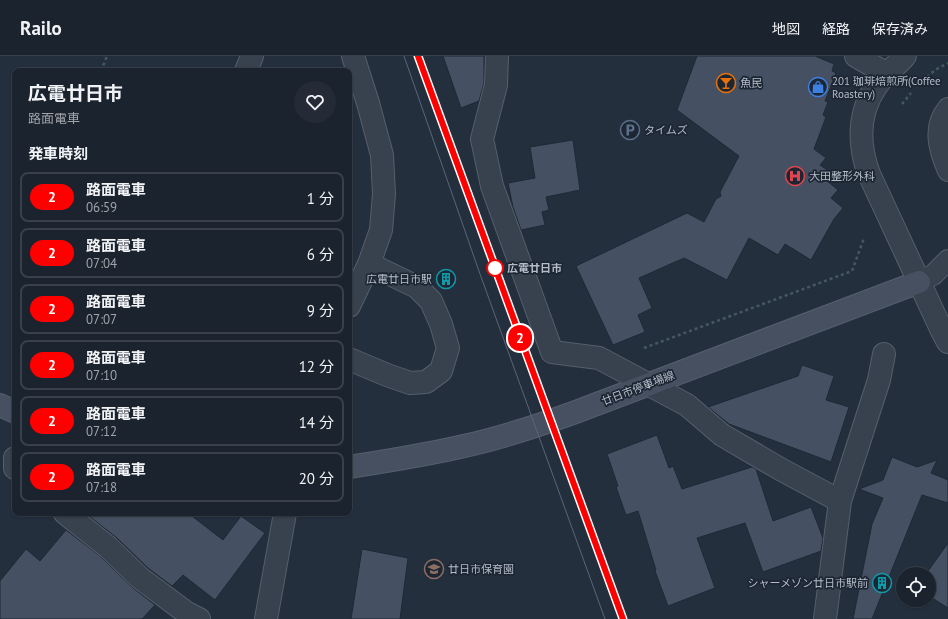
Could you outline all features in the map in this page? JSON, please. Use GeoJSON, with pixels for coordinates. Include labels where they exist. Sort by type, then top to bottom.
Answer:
{"type":"FeatureCollection","features":[{"type":"Feature","properties":{"kind":"main road","name":"廿日市停車場線"},"geometry":{"type":"LineString","coordinates":[[352,466],[464,446],[519,432],[919,282]]}},
{"type":"Feature","properties":{"kind":"main road"},"geometry":{"type":"LineString","coordinates":[[0,406],[12,411]]}},
{"type":"Feature","properties":{"kind":"street"},"geometry":{"type":"LineString","coordinates":[[247,68],[252,56]]}},
{"type":"Feature","properties":{"kind":"street"},"geometry":{"type":"LineString","coordinates":[[352,56],[368,103],[382,155],[384,194],[381,230],[369,264],[352,300]]}},
{"type":"Feature","properties":{"kind":"street"},"geometry":{"type":"LineString","coordinates":[[498,56],[496,85],[482,139],[492,186],[552,352],[599,358],[687,405],[722,435],[782,470],[840,501]]}},
{"type":"Feature","properties":{"kind":"street"},"geometry":{"type":"LineString","coordinates":[[856,56],[887,74]]}},
{"type":"Feature","properties":{"kind":"street"},"geometry":{"type":"LineString","coordinates":[[905,56],[877,85],[869,99],[864,113],[861,129],[861,144],[864,160],[869,174],[948,342]]}},
{"type":"Feature","properties":{"kind":"street"},"geometry":{"type":"LineString","coordinates":[[352,360],[387,376],[410,383],[426,382],[441,371],[448,348],[441,324],[431,301],[417,287],[369,264]]}},
{"type":"Feature","properties":{"kind":"street"},"geometry":{"type":"LineString","coordinates":[[825,619],[840,501],[879,380],[884,354]]}},
{"type":"Feature","properties":{"kind":"street"},"geometry":{"type":"LineString","coordinates":[[69,516],[108,547],[140,578],[187,613],[199,619]]}},
{"type":"Feature","properties":{"kind":"street"},"geometry":{"type":"LineString","coordinates":[[266,619],[284,516]]}},
{"type":"Feature","properties":{"kind":"lane"},"geometry":{"type":"LineString","coordinates":[[948,108],[944,112],[939,127],[938,142],[948,171]]}},
{"type":"Feature","properties":{"kind":"lane"},"geometry":{"type":"LineString","coordinates":[[919,282],[933,275],[948,260]]}},
{"type":"Feature","properties":{"kind":"lane"},"geometry":{"type":"LineString","coordinates":[[919,282],[948,279]]}},
{"type":"Feature","properties":{"kind":"path"},"geometry":{"type":"LineString","coordinates":[[102,68],[107,56]]}},
{"type":"Feature","properties":{"kind":"path"},"geometry":{"type":"LineString","coordinates":[[922,81],[935,70],[948,63]]}},
{"type":"Feature","properties":{"kind":"path"},"geometry":{"type":"LineString","coordinates":[[902,104],[914,89]]}},
{"type":"Feature","properties":{"kind":"path"},"geometry":{"type":"LineString","coordinates":[[613,366],[624,356],[852,271],[864,238]]}},
{"type":"Feature","properties":{"kind":"building"},"geometry":{"type":"Polygon","coordinates":[[[443,56],[484,56],[484,83],[479,101],[461,108],[443,56]]]}},
{"type":"Feature","properties":{"kind":"building"},"geometry":{"type":"Polygon","coordinates":[[[697,56],[815,56],[834,64],[832,71],[836,73],[825,101],[828,102],[823,115],[826,117],[814,149],[826,158],[820,165],[830,172],[825,179],[838,190],[831,198],[843,208],[834,219],[811,260],[785,244],[778,255],[749,238],[727,280],[684,258],[639,278],[652,308],[638,315],[645,332],[613,345],[576,266],[687,213],[704,222],[716,199],[721,196],[720,192],[739,156],[677,110],[697,56]]]}},
{"type":"Feature","properties":{"kind":"building"},"geometry":{"type":"Polygon","coordinates":[[[573,140],[580,190],[546,197],[549,210],[542,212],[545,225],[521,230],[513,207],[508,183],[535,178],[530,147],[573,140]]]}},
{"type":"Feature","properties":{"kind":"building"},"geometry":{"type":"Polygon","coordinates":[[[802,365],[834,376],[826,400],[849,407],[831,462],[729,424],[708,407],[798,376],[802,365]]]}},
{"type":"Feature","properties":{"kind":"building"},"geometry":{"type":"Polygon","coordinates":[[[657,435],[669,468],[673,466],[682,489],[752,467],[756,469],[773,521],[811,507],[823,538],[821,551],[763,572],[745,523],[697,538],[715,588],[668,606],[655,571],[656,570],[638,511],[626,515],[616,487],[618,486],[607,454],[657,435]]]}},
{"type":"Feature","properties":{"kind":"building"},"geometry":{"type":"Polygon","coordinates":[[[892,457],[917,467],[937,460],[931,473],[948,480],[948,503],[922,495],[872,619],[853,619],[872,524],[883,498],[859,489],[883,480],[892,457]]]}},
{"type":"Feature","properties":{"kind":"building"},"geometry":{"type":"Polygon","coordinates":[[[89,516],[192,516],[223,540],[241,516],[265,533],[215,600],[183,575],[172,586],[148,568],[117,538],[89,516]]]}},
{"type":"Feature","properties":{"kind":"building"},"geometry":{"type":"Polygon","coordinates":[[[66,530],[100,556],[133,588],[155,605],[142,619],[0,619],[0,581],[26,549],[40,561],[66,530]]]}},
{"type":"Feature","properties":{"kind":"building"},"geometry":{"type":"Polygon","coordinates":[[[948,543],[948,608],[936,600],[936,567],[931,567],[948,543]]]}},
{"type":"Feature","properties":{"kind":"building"},"geometry":{"type":"Polygon","coordinates":[[[362,549],[408,558],[400,619],[351,619],[362,549]]]}},
{"type":"Feature","properties":{"kind":"tram line"},"geometry":{"type":"LineString","coordinates":[[404,56],[480,274],[605,619]]}},
{"type":"Feature","properties":{"kind":"tram line"},"geometry":{"type":"LineString","coordinates":[[418,56],[623,619]]}},
{"type":"Feature","properties":{"kind":"tram line","name":"2"},"geometry":{"type":"LineString","coordinates":[[418,56],[623,619]]}},
{"type":"Feature","properties":{"kind":"place","name":"魚民"},"geometry":{"type":"Point","coordinates":[726,83]}},
{"type":"Feature","properties":{"kind":"place","name":"201 珈琲焙煎所(Coffee Roastery)"},"geometry":{"type":"Point","coordinates":[818,87]}},
{"type":"Feature","properties":{"kind":"place","name":"タイムズ"},"geometry":{"type":"Point","coordinates":[630,130]}},
{"type":"Feature","properties":{"kind":"place","name":"大田整形外科"},"geometry":{"type":"Point","coordinates":[795,176]}},
{"type":"Feature","properties":{"kind":"place","name":"広電廿日市"},"geometry":{"type":"Point","coordinates":[495,268]}},
{"type":"Feature","properties":{"kind":"place","name":"広電廿日市駅"},"geometry":{"type":"Point","coordinates":[446,279]}},
{"type":"Feature","properties":{"kind":"place","name":"廿日市保育園"},"geometry":{"type":"Point","coordinates":[434,569]}},
{"type":"Feature","properties":{"kind":"place","name":"シャーメゾン廿日市駅前"},"geometry":{"type":"Point","coordinates":[882,583]}}]}
